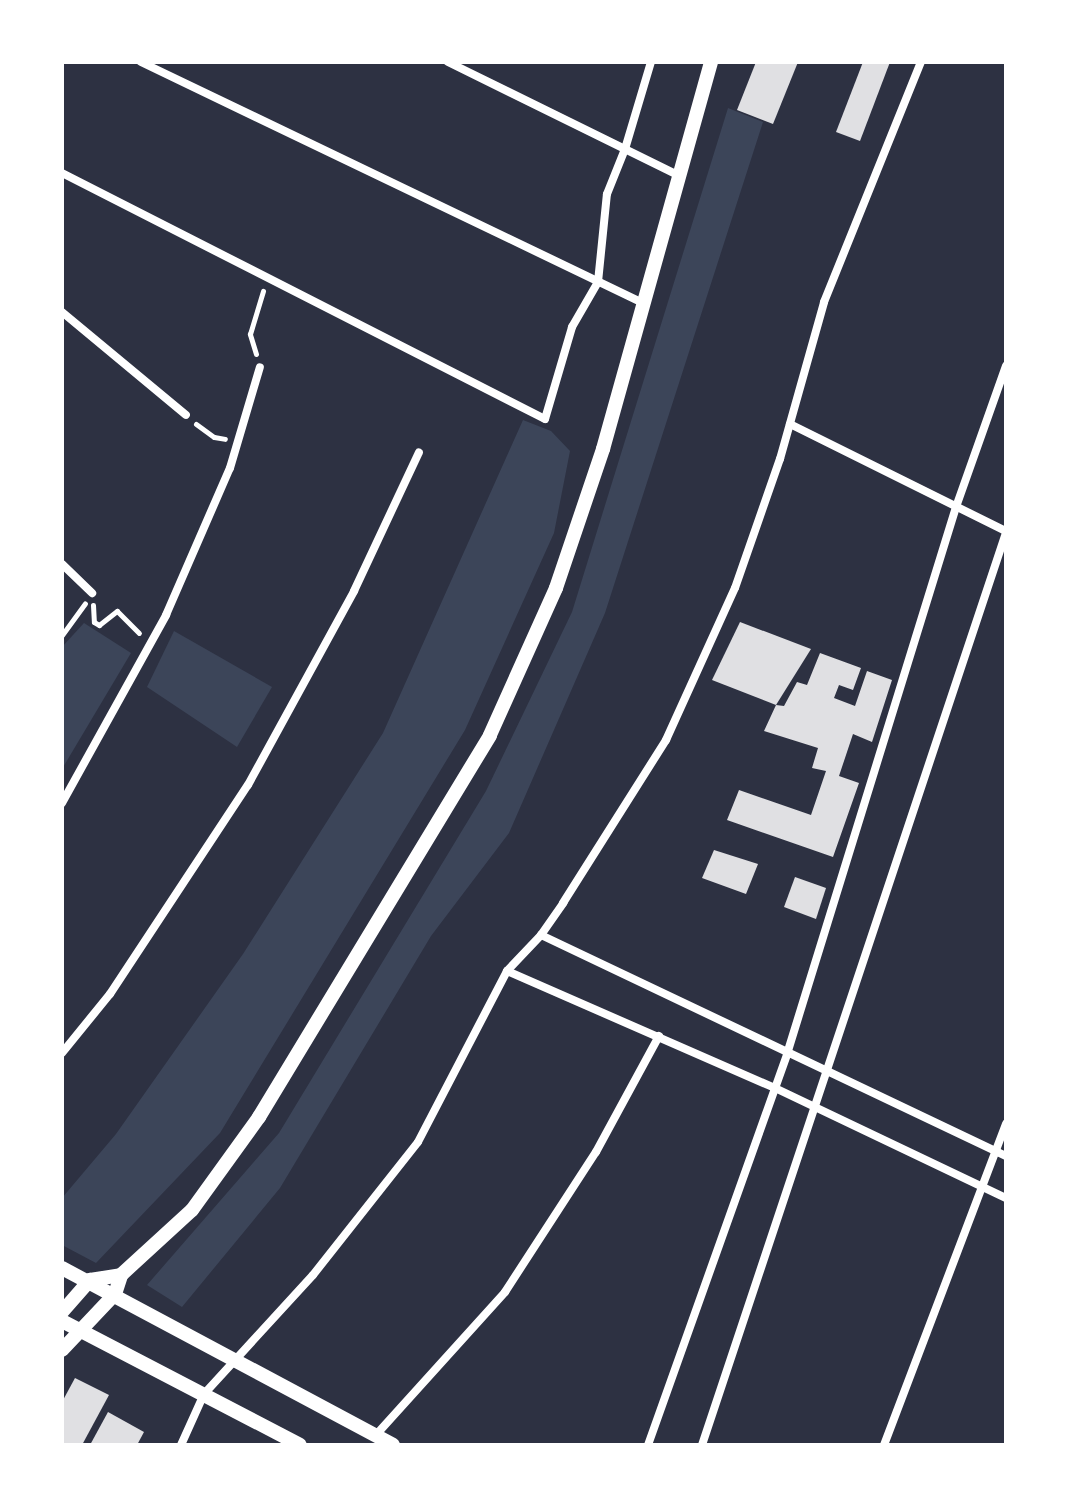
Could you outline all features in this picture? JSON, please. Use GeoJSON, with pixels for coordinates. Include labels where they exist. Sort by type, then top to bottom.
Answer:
{"type":"FeatureCollection","features":[{"type":"Feature","properties":{"kind":"street"},"geometry":{"type":"LineString","coordinates":[[141,62],[643,303]]}},
{"type":"Feature","properties":{"kind":"street"},"geometry":{"type":"LineString","coordinates":[[448,62],[680,176]]}},
{"type":"Feature","properties":{"kind":"street"},"geometry":{"type":"LineString","coordinates":[[62,173],[545,419],[572,327],[598,282],[607,194],[625,149],[651,62]]}},
{"type":"Feature","properties":{"kind":"street"},"geometry":{"type":"LineString","coordinates":[[62,1350],[115,1294],[121,1275],[192,1210],[259,1117],[490,735],[556,588],[603,449],[711,62]]}},
{"type":"Feature","properties":{"kind":"street"},"geometry":{"type":"LineString","coordinates":[[181,1445],[204,1394],[313,1275],[418,1142],[507,971],[541,935],[666,740],[735,588],[790,424],[824,302],[921,62]]}},
{"type":"Feature","properties":{"kind":"street"},"geometry":{"type":"LineString","coordinates":[[62,312],[186,415]]}},
{"type":"Feature","properties":{"kind":"street"},"geometry":{"type":"LineString","coordinates":[[648,1445],[787,1054],[956,507],[1006,366]]}},
{"type":"Feature","properties":{"kind":"street"},"geometry":{"type":"LineString","coordinates":[[62,803],[152,642],[230,468],[260,367]]}},
{"type":"Feature","properties":{"kind":"street"},"geometry":{"type":"LineString","coordinates":[[702,1445],[829,1072],[1006,532],[790,424]]}},
{"type":"Feature","properties":{"kind":"street"},"geometry":{"type":"LineString","coordinates":[[62,1053],[110,994],[248,785],[354,591],[419,452]]}},
{"type":"Feature","properties":{"kind":"street"},"geometry":{"type":"LineString","coordinates":[[62,564],[92,593]]}},
{"type":"Feature","properties":{"kind":"street"},"geometry":{"type":"LineString","coordinates":[[541,935],[1006,1156]]}},
{"type":"Feature","properties":{"kind":"street"},"geometry":{"type":"LineString","coordinates":[[507,971],[775,1088],[1006,1198]]}},
{"type":"Feature","properties":{"kind":"street"},"geometry":{"type":"LineString","coordinates":[[375,1436],[505,1292],[596,1152],[659,1036]]}},
{"type":"Feature","properties":{"kind":"street"},"geometry":{"type":"LineString","coordinates":[[884,1445],[1006,1123]]}},
{"type":"Feature","properties":{"kind":"street"},"geometry":{"type":"LineString","coordinates":[[62,1268],[90,1280],[393,1445]]}},
{"type":"Feature","properties":{"kind":"street"},"geometry":{"type":"LineString","coordinates":[[62,1312],[90,1280],[121,1275]]}},
{"type":"Feature","properties":{"kind":"street"},"geometry":{"type":"LineString","coordinates":[[62,1321],[300,1445]]}},
{"type":"Feature","properties":{"kind":"path"},"geometry":{"type":"LineString","coordinates":[[260,367],[250,334],[268,276]]}},
{"type":"Feature","properties":{"kind":"path"},"geometry":{"type":"LineString","coordinates":[[186,415],[214,437],[237,442]]}},
{"type":"Feature","properties":{"kind":"path"},"geometry":{"type":"LineString","coordinates":[[92,593],[94,622],[102,625],[110,613],[117,611],[125,622],[152,642]]}},
{"type":"Feature","properties":{"kind":"path"},"geometry":{"type":"LineString","coordinates":[[62,635],[92,593]]}},
{"type":"Feature","properties":{"kind":"shaded area"},"geometry":{"type":"Polygon","coordinates":[[[728,108],[763,122],[605,613],[509,833],[431,936],[280,1188],[182,1307],[147,1285],[279,1133],[486,791],[572,612],[728,108]]]}},
{"type":"Feature","properties":{"kind":"shaded area"},"geometry":{"type":"Polygon","coordinates":[[[523,420],[551,431],[570,451],[554,533],[465,730],[220,1133],[96,1263],[62,1245],[62,1198],[116,1134],[243,954],[383,733],[523,420]]]}},
{"type":"Feature","properties":{"kind":"shaded area"},"geometry":{"type":"Polygon","coordinates":[[[84,623],[131,653],[62,769],[62,647],[84,623]]]}},
{"type":"Feature","properties":{"kind":"shaded area"},"geometry":{"type":"Polygon","coordinates":[[[174,631],[272,687],[237,747],[147,687],[174,631]]]}},
{"type":"Feature","properties":{"kind":"building"},"geometry":{"type":"Polygon","coordinates":[[[756,62],[798,62],[773,124],[737,110],[756,62]]]}},
{"type":"Feature","properties":{"kind":"building"},"geometry":{"type":"Polygon","coordinates":[[[863,62],[890,62],[860,141],[836,132],[863,62]]]}},
{"type":"Feature","properties":{"kind":"building"},"geometry":{"type":"Polygon","coordinates":[[[740,622],[811,649],[776,705],[712,680],[740,622]]]}},
{"type":"Feature","properties":{"kind":"building"},"geometry":{"type":"Polygon","coordinates":[[[820,653],[861,668],[853,690],[839,685],[834,698],[855,706],[867,671],[892,680],[872,742],[853,734],[839,776],[859,783],[833,857],[727,820],[739,790],[811,815],[826,771],[812,768],[818,748],[764,731],[776,705],[784,706],[797,682],[807,685],[820,653]]]}},
{"type":"Feature","properties":{"kind":"building"},"geometry":{"type":"Polygon","coordinates":[[[714,850],[758,864],[746,894],[702,878],[714,850]]]}},
{"type":"Feature","properties":{"kind":"building"},"geometry":{"type":"Polygon","coordinates":[[[795,877],[826,888],[816,919],[784,907],[795,877]]]}},
{"type":"Feature","properties":{"kind":"building"},"geometry":{"type":"Polygon","coordinates":[[[75,1378],[109,1395],[82,1445],[62,1445],[62,1402],[75,1378]]]}},
{"type":"Feature","properties":{"kind":"building"},"geometry":{"type":"Polygon","coordinates":[[[108,1412],[144,1432],[137,1445],[90,1445],[108,1412]]]}}]}
